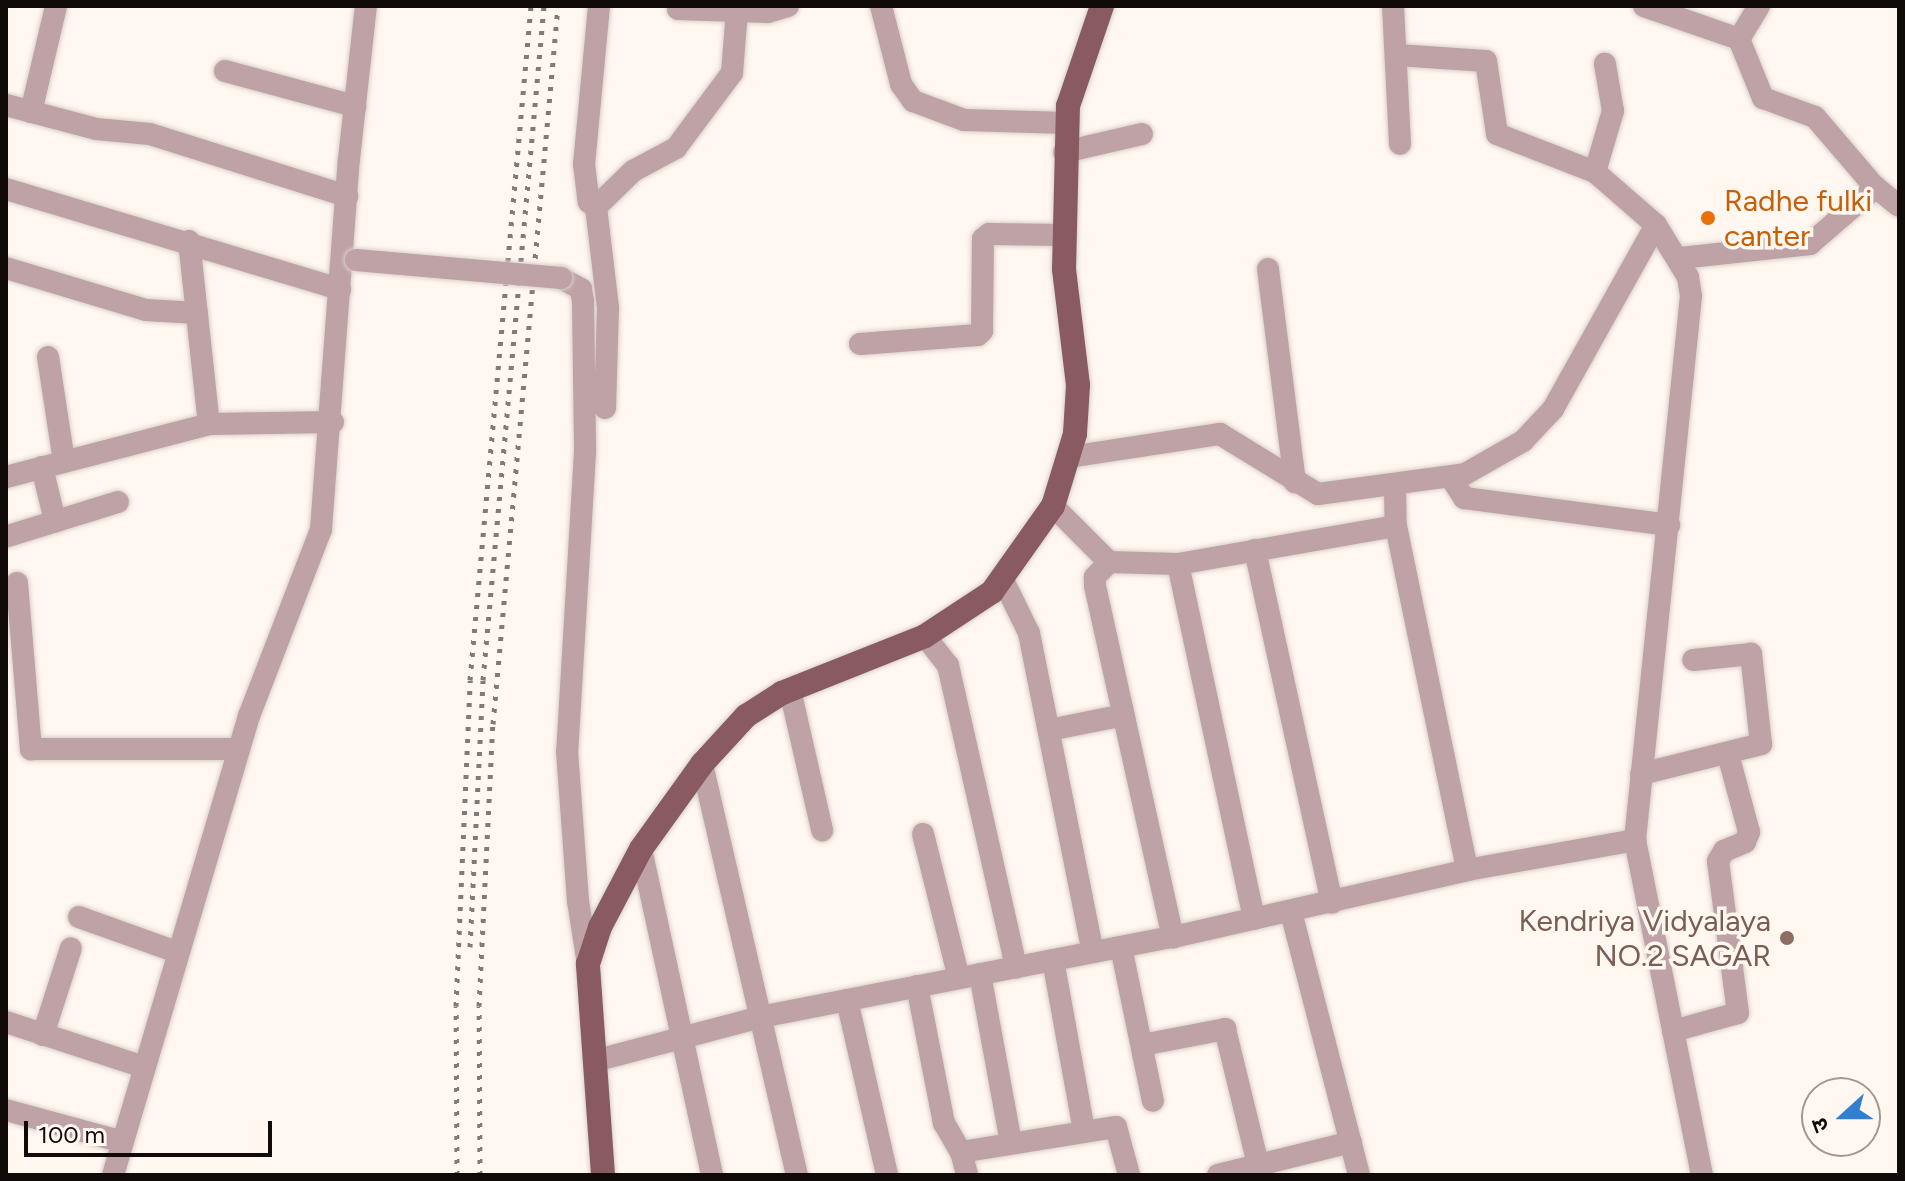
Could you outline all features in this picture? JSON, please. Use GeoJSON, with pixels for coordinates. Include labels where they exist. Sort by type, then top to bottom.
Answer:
{"type":"FeatureCollection","features":[{"type":"Feature","properties":{"kind":"main road"},"geometry":{"type":"LineString","coordinates":[[603,1175],[588,964],[600,927],[641,849],[702,764],[746,716],[790,690],[925,636],[1003,580],[1053,506],[1069,457],[1078,385],[1067,315],[1064,235],[1064,152],[1068,106],[1102,6]]}},
{"type":"Feature","properties":{"kind":"street"},"geometry":{"type":"LineString","coordinates":[[31,112],[56,6]]}},
{"type":"Feature","properties":{"kind":"street"},"geometry":{"type":"LineString","coordinates":[[113,1175],[239,749],[321,529],[333,422],[340,289],[349,260],[347,196],[366,6]]}},
{"type":"Feature","properties":{"kind":"street"},"geometry":{"type":"LineString","coordinates":[[599,6],[584,164],[588,196],[596,207],[608,308],[605,408]]}},
{"type":"Feature","properties":{"kind":"street"},"geometry":{"type":"LineString","coordinates":[[678,9],[768,12],[788,6]]}},
{"type":"Feature","properties":{"kind":"street"},"geometry":{"type":"LineString","coordinates":[[881,6],[901,84],[913,101],[964,120],[1067,123]]}},
{"type":"Feature","properties":{"kind":"street"},"geometry":{"type":"LineString","coordinates":[[1393,6],[1400,144]]}},
{"type":"Feature","properties":{"kind":"street"},"geometry":{"type":"LineString","coordinates":[[1644,6],[1739,39],[1763,98],[1815,117],[1892,198],[1810,244],[1680,258]]}},
{"type":"Feature","properties":{"kind":"street"},"geometry":{"type":"LineString","coordinates":[[1739,39],[1759,6]]}},
{"type":"Feature","properties":{"kind":"street"},"geometry":{"type":"LineString","coordinates":[[596,207],[633,171],[676,148],[732,73],[737,11]]}},
{"type":"Feature","properties":{"kind":"street"},"geometry":{"type":"LineString","coordinates":[[1397,55],[1486,61],[1497,134],[1595,172],[1656,225],[1680,258],[1691,296],[1635,840],[1702,1175]]}},
{"type":"Feature","properties":{"kind":"street"},"geometry":{"type":"LineString","coordinates":[[1595,172],[1613,111],[1605,64]]}},
{"type":"Feature","properties":{"kind":"street"},"geometry":{"type":"LineString","coordinates":[[225,71],[355,106]]}},
{"type":"Feature","properties":{"kind":"street"},"geometry":{"type":"LineString","coordinates":[[6,105],[105,131],[150,134],[347,196]]}},
{"type":"Feature","properties":{"kind":"street"},"geometry":{"type":"LineString","coordinates":[[1064,152],[1142,134]]}},
{"type":"Feature","properties":{"kind":"street"},"geometry":{"type":"LineString","coordinates":[[6,189],[189,241],[340,289]]}},
{"type":"Feature","properties":{"kind":"street"},"geometry":{"type":"LineString","coordinates":[[1069,457],[1220,434],[1318,494],[1451,478],[1482,466],[1540,426],[1656,225]]}},
{"type":"Feature","properties":{"kind":"street"},"geometry":{"type":"LineString","coordinates":[[860,344],[978,335],[982,331],[983,239],[989,234],[1064,235]]}},
{"type":"Feature","properties":{"kind":"street"},"geometry":{"type":"LineString","coordinates":[[189,241],[209,424]]}},
{"type":"Feature","properties":{"kind":"street"},"geometry":{"type":"LineString","coordinates":[[349,260],[561,278],[581,289],[585,452],[567,751],[578,901],[588,964]]}},
{"type":"Feature","properties":{"kind":"street"},"geometry":{"type":"LineString","coordinates":[[6,268],[146,310],[197,313]]}},
{"type":"Feature","properties":{"kind":"street"},"geometry":{"type":"LineString","coordinates":[[1268,269],[1295,482]]}},
{"type":"Feature","properties":{"kind":"street"},"geometry":{"type":"LineString","coordinates":[[48,357],[55,521]]}},
{"type":"Feature","properties":{"kind":"street"},"geometry":{"type":"LineString","coordinates":[[6,477],[209,424],[333,422]]}},
{"type":"Feature","properties":{"kind":"street"},"geometry":{"type":"LineString","coordinates":[[1451,478],[1455,491],[1464,498],[1669,525]]}},
{"type":"Feature","properties":{"kind":"street"},"geometry":{"type":"LineString","coordinates":[[1395,487],[1396,526],[1467,870]]}},
{"type":"Feature","properties":{"kind":"street"},"geometry":{"type":"LineString","coordinates":[[8,536],[118,502]]}},
{"type":"Feature","properties":{"kind":"street"},"geometry":{"type":"LineString","coordinates":[[1053,506],[1109,562],[1178,564],[1396,526]]}},
{"type":"Feature","properties":{"kind":"street"},"geometry":{"type":"LineString","coordinates":[[1255,550],[1332,903]]}},
{"type":"Feature","properties":{"kind":"street"},"geometry":{"type":"LineString","coordinates":[[1109,562],[1095,577],[1095,586],[1173,937]]}},
{"type":"Feature","properties":{"kind":"street"},"geometry":{"type":"LineString","coordinates":[[1178,564],[1254,919]]}},
{"type":"Feature","properties":{"kind":"street"},"geometry":{"type":"LineString","coordinates":[[1003,580],[1029,633],[1093,952]]}},
{"type":"Feature","properties":{"kind":"street"},"geometry":{"type":"LineString","coordinates":[[17,583],[31,749],[239,749]]}},
{"type":"Feature","properties":{"kind":"street"},"geometry":{"type":"LineString","coordinates":[[925,636],[948,665],[1016,967]]}},
{"type":"Feature","properties":{"kind":"street"},"geometry":{"type":"LineString","coordinates":[[1641,774],[1757,747],[1763,739],[1754,658],[1747,651],[1693,660]]}},
{"type":"Feature","properties":{"kind":"street"},"geometry":{"type":"LineString","coordinates":[[790,690],[822,830]]}},
{"type":"Feature","properties":{"kind":"street"},"geometry":{"type":"LineString","coordinates":[[1049,730],[1124,715]]}},
{"type":"Feature","properties":{"kind":"street"},"geometry":{"type":"LineString","coordinates":[[1673,1031],[1738,1013],[1718,861],[1724,851],[1745,842],[1749,832],[1728,754]]}},
{"type":"Feature","properties":{"kind":"street"},"geometry":{"type":"LineString","coordinates":[[702,764],[797,1175]]}},
{"type":"Feature","properties":{"kind":"street"},"geometry":{"type":"LineString","coordinates":[[923,834],[969,976],[1011,1143]]}},
{"type":"Feature","properties":{"kind":"street"},"geometry":{"type":"LineString","coordinates":[[594,1061],[760,1017],[1173,937],[1467,870],[1635,840]]}},
{"type":"Feature","properties":{"kind":"street"},"geometry":{"type":"LineString","coordinates":[[641,849],[712,1175]]}},
{"type":"Feature","properties":{"kind":"street"},"geometry":{"type":"LineString","coordinates":[[1291,912],[1359,1175]]}},
{"type":"Feature","properties":{"kind":"street"},"geometry":{"type":"LineString","coordinates":[[79,917],[177,952]]}},
{"type":"Feature","properties":{"kind":"street"},"geometry":{"type":"LineString","coordinates":[[1121,947],[1153,1101]]}},
{"type":"Feature","properties":{"kind":"street"},"geometry":{"type":"LineString","coordinates":[[43,1035],[71,948]]}},
{"type":"Feature","properties":{"kind":"street"},"geometry":{"type":"LineString","coordinates":[[1053,960],[1084,1130]]}},
{"type":"Feature","properties":{"kind":"street"},"geometry":{"type":"LineString","coordinates":[[917,986],[944,1123],[961,1152],[967,1175]]}},
{"type":"Feature","properties":{"kind":"street"},"geometry":{"type":"LineString","coordinates":[[847,1000],[887,1175]]}},
{"type":"Feature","properties":{"kind":"street"},"geometry":{"type":"LineString","coordinates":[[6,1022],[144,1067]]}},
{"type":"Feature","properties":{"kind":"street"},"geometry":{"type":"LineString","coordinates":[[1142,1045],[1225,1029],[1258,1164]]}},
{"type":"Feature","properties":{"kind":"street"},"geometry":{"type":"LineString","coordinates":[[6,1110],[123,1142]]}},
{"type":"Feature","properties":{"kind":"street"},"geometry":{"type":"LineString","coordinates":[[961,1152],[1116,1127],[1129,1175]]}},
{"type":"Feature","properties":{"kind":"street"},"geometry":{"type":"LineString","coordinates":[[1218,1175],[1351,1142]]}},
{"type":"Feature","properties":{"kind":"railway"},"geometry":{"type":"LineString","coordinates":[[457,1175],[456,1006],[470,680],[531,6]]}},
{"type":"Feature","properties":{"kind":"railway"},"geometry":{"type":"LineString","coordinates":[[470,947],[483,680],[544,6]]}},
{"type":"Feature","properties":{"kind":"railway"},"geometry":{"type":"LineString","coordinates":[[480,1175],[479,1006],[493,724],[558,6]]}},
{"type":"Feature","properties":{"kind":"place","name":"Radhe fulki canter"},"geometry":{"type":"Point","coordinates":[1708,218]}},
{"type":"Feature","properties":{"kind":"place","name":"Kendriya Vidyalaya NO.2 SAGAR"},"geometry":{"type":"Point","coordinates":[1787,938]}}]}
